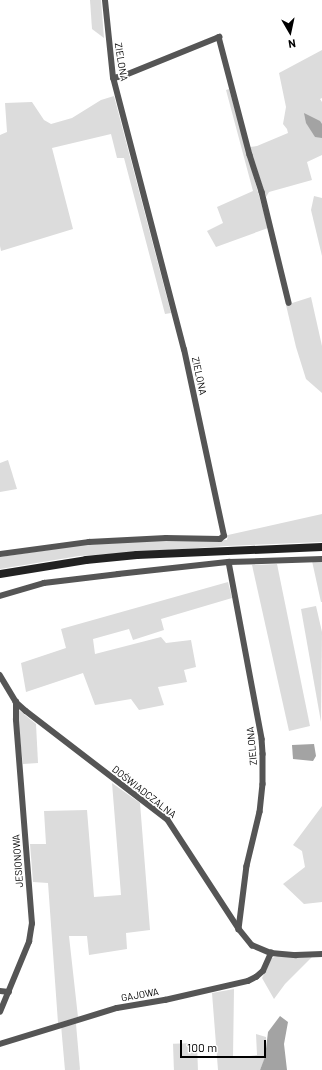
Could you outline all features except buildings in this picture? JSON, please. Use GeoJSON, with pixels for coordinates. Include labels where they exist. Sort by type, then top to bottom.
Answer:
{"type":"FeatureCollection","features":[{"type":"Feature","properties":{"kind":"main road"},"geometry":{"type":"LineString","coordinates":[[0,574],[86,560],[130,556],[322,547]]}},
{"type":"Feature","properties":{"kind":"street","name":"ZIELONA"},"geometry":{"type":"LineString","coordinates":[[0,554],[89,542],[166,538],[220,539],[224,536],[184,350],[113,78],[105,0]]}},
{"type":"Feature","properties":{"kind":"street"},"geometry":{"type":"LineString","coordinates":[[113,78],[123,76],[219,37],[250,155],[262,192],[289,303]]}},
{"type":"Feature","properties":{"kind":"street"},"geometry":{"type":"LineString","coordinates":[[0,596],[44,583],[229,562],[322,558]]}},
{"type":"Feature","properties":{"kind":"street","name":"ZIELONA"},"geometry":{"type":"LineString","coordinates":[[229,562],[262,739],[263,754],[263,784],[260,812],[247,866],[238,929]]}},
{"type":"Feature","properties":{"kind":"street","name":"DOŚWIADCZALNA"},"geometry":{"type":"LineString","coordinates":[[0,675],[16,702],[43,726],[168,820],[238,929],[252,945],[271,953],[296,955],[322,954]]}},
{"type":"Feature","properties":{"kind":"street","name":"JESIONOWA"},"geometry":{"type":"LineString","coordinates":[[0,1012],[29,942],[32,924],[16,720],[16,702]]}},
{"type":"Feature","properties":{"kind":"street","name":"GAJOWA"},"geometry":{"type":"LineString","coordinates":[[0,1044],[117,1008],[165,1000],[248,981],[263,971],[271,953]]}},
{"type":"Feature","properties":{"kind":"street"},"geometry":{"type":"LineString","coordinates":[[0,991],[9,992]]}},
{"type":"Feature","properties":{"kind":"shaded area"},"geometry":{"type":"Polygon","coordinates":[[[90,0],[101,0],[104,38],[92,29],[90,0]]]}},
{"type":"Feature","properties":{"kind":"shaded area"},"geometry":{"type":"Polygon","coordinates":[[[322,50],[322,98],[320,99],[322,102],[322,155],[307,162],[312,180],[269,192],[266,197],[250,147],[257,146],[288,133],[283,124],[286,107],[279,73],[322,50]]]}},
{"type":"Feature","properties":{"kind":"shaded area"},"geometry":{"type":"Polygon","coordinates":[[[229,89],[268,228],[216,247],[207,231],[223,223],[217,207],[253,191],[226,90],[229,89]]]}},
{"type":"Feature","properties":{"kind":"shaded area"},"geometry":{"type":"Polygon","coordinates":[[[114,96],[171,313],[165,314],[124,158],[117,158],[111,134],[52,148],[73,229],[1,251],[0,135],[7,132],[5,103],[32,102],[44,120],[51,124],[72,118],[101,100],[114,96]]]}},
{"type":"Feature","properties":{"kind":"shaded area"},"geometry":{"type":"Polygon","coordinates":[[[304,113],[320,121],[322,124],[322,138],[315,137],[306,123],[304,113]]]}},
{"type":"Feature","properties":{"kind":"shaded area"},"geometry":{"type":"Polygon","coordinates":[[[314,196],[322,198],[322,256],[311,210],[314,196]]]}},
{"type":"Feature","properties":{"kind":"shaded area"},"geometry":{"type":"Polygon","coordinates":[[[311,297],[322,346],[322,393],[306,379],[296,347],[286,305],[311,297]]]}},
{"type":"Feature","properties":{"kind":"shaded area"},"geometry":{"type":"Polygon","coordinates":[[[8,460],[17,489],[0,492],[0,463],[8,460]]]}},
{"type":"Feature","properties":{"kind":"shaded area"},"geometry":{"type":"Polygon","coordinates":[[[322,514],[322,542],[227,546],[79,556],[0,569],[0,557],[82,545],[164,540],[227,540],[228,535],[322,514]]]}},
{"type":"Feature","properties":{"kind":"shaded area"},"geometry":{"type":"Polygon","coordinates":[[[312,561],[322,561],[322,602],[321,602],[312,561]]]}},
{"type":"Feature","properties":{"kind":"shaded area"},"geometry":{"type":"Polygon","coordinates":[[[277,564],[310,726],[289,731],[252,565],[277,564]]]}},
{"type":"Feature","properties":{"kind":"shaded area"},"geometry":{"type":"Polygon","coordinates":[[[228,582],[232,598],[161,619],[164,630],[133,640],[129,629],[93,639],[95,654],[161,637],[166,643],[191,640],[196,667],[184,670],[187,682],[158,687],[164,705],[139,710],[131,699],[95,705],[83,673],[26,692],[21,663],[66,648],[61,629],[228,582]]]}},
{"type":"Feature","properties":{"kind":"shaded area"},"geometry":{"type":"Polygon","coordinates":[[[316,606],[322,632],[321,722],[301,609],[316,606]]]}},
{"type":"Feature","properties":{"kind":"shaded area"},"geometry":{"type":"Polygon","coordinates":[[[19,710],[36,724],[38,763],[23,764],[17,714],[19,710]]]}},
{"type":"Feature","properties":{"kind":"shaded area"},"geometry":{"type":"Polygon","coordinates":[[[314,744],[316,756],[313,761],[293,759],[292,745],[314,744]]]}},
{"type":"Feature","properties":{"kind":"shaded area"},"geometry":{"type":"Polygon","coordinates":[[[112,783],[140,803],[150,930],[126,933],[127,949],[89,955],[87,936],[69,936],[78,1017],[58,1023],[48,883],[33,882],[30,844],[46,844],[44,811],[87,810],[94,897],[121,895],[112,783]]]}},
{"type":"Feature","properties":{"kind":"shaded area"},"geometry":{"type":"Polygon","coordinates":[[[322,806],[322,902],[304,904],[283,884],[305,867],[302,851],[293,845],[322,806]]]}},
{"type":"Feature","properties":{"kind":"shaded area"},"geometry":{"type":"Polygon","coordinates":[[[278,956],[312,957],[285,984],[274,999],[262,978],[272,958],[278,956]]]}},
{"type":"Feature","properties":{"kind":"shaded area"},"geometry":{"type":"Polygon","coordinates":[[[234,989],[233,1058],[257,1055],[256,1034],[266,1037],[266,1056],[260,1070],[218,1070],[212,993],[234,989]]]}},
{"type":"Feature","properties":{"kind":"shaded area"},"geometry":{"type":"Polygon","coordinates":[[[280,1016],[288,1022],[284,1044],[287,1070],[260,1070],[265,1057],[268,1032],[280,1016]]]}},
{"type":"Feature","properties":{"kind":"shaded area"},"geometry":{"type":"Polygon","coordinates":[[[76,1024],[80,1070],[65,1070],[61,1025],[76,1024]]]}},
{"type":"Feature","properties":{"kind":"shaded area"},"geometry":{"type":"Polygon","coordinates":[[[197,1043],[198,1070],[174,1070],[173,1044],[197,1043]]]}}]}
